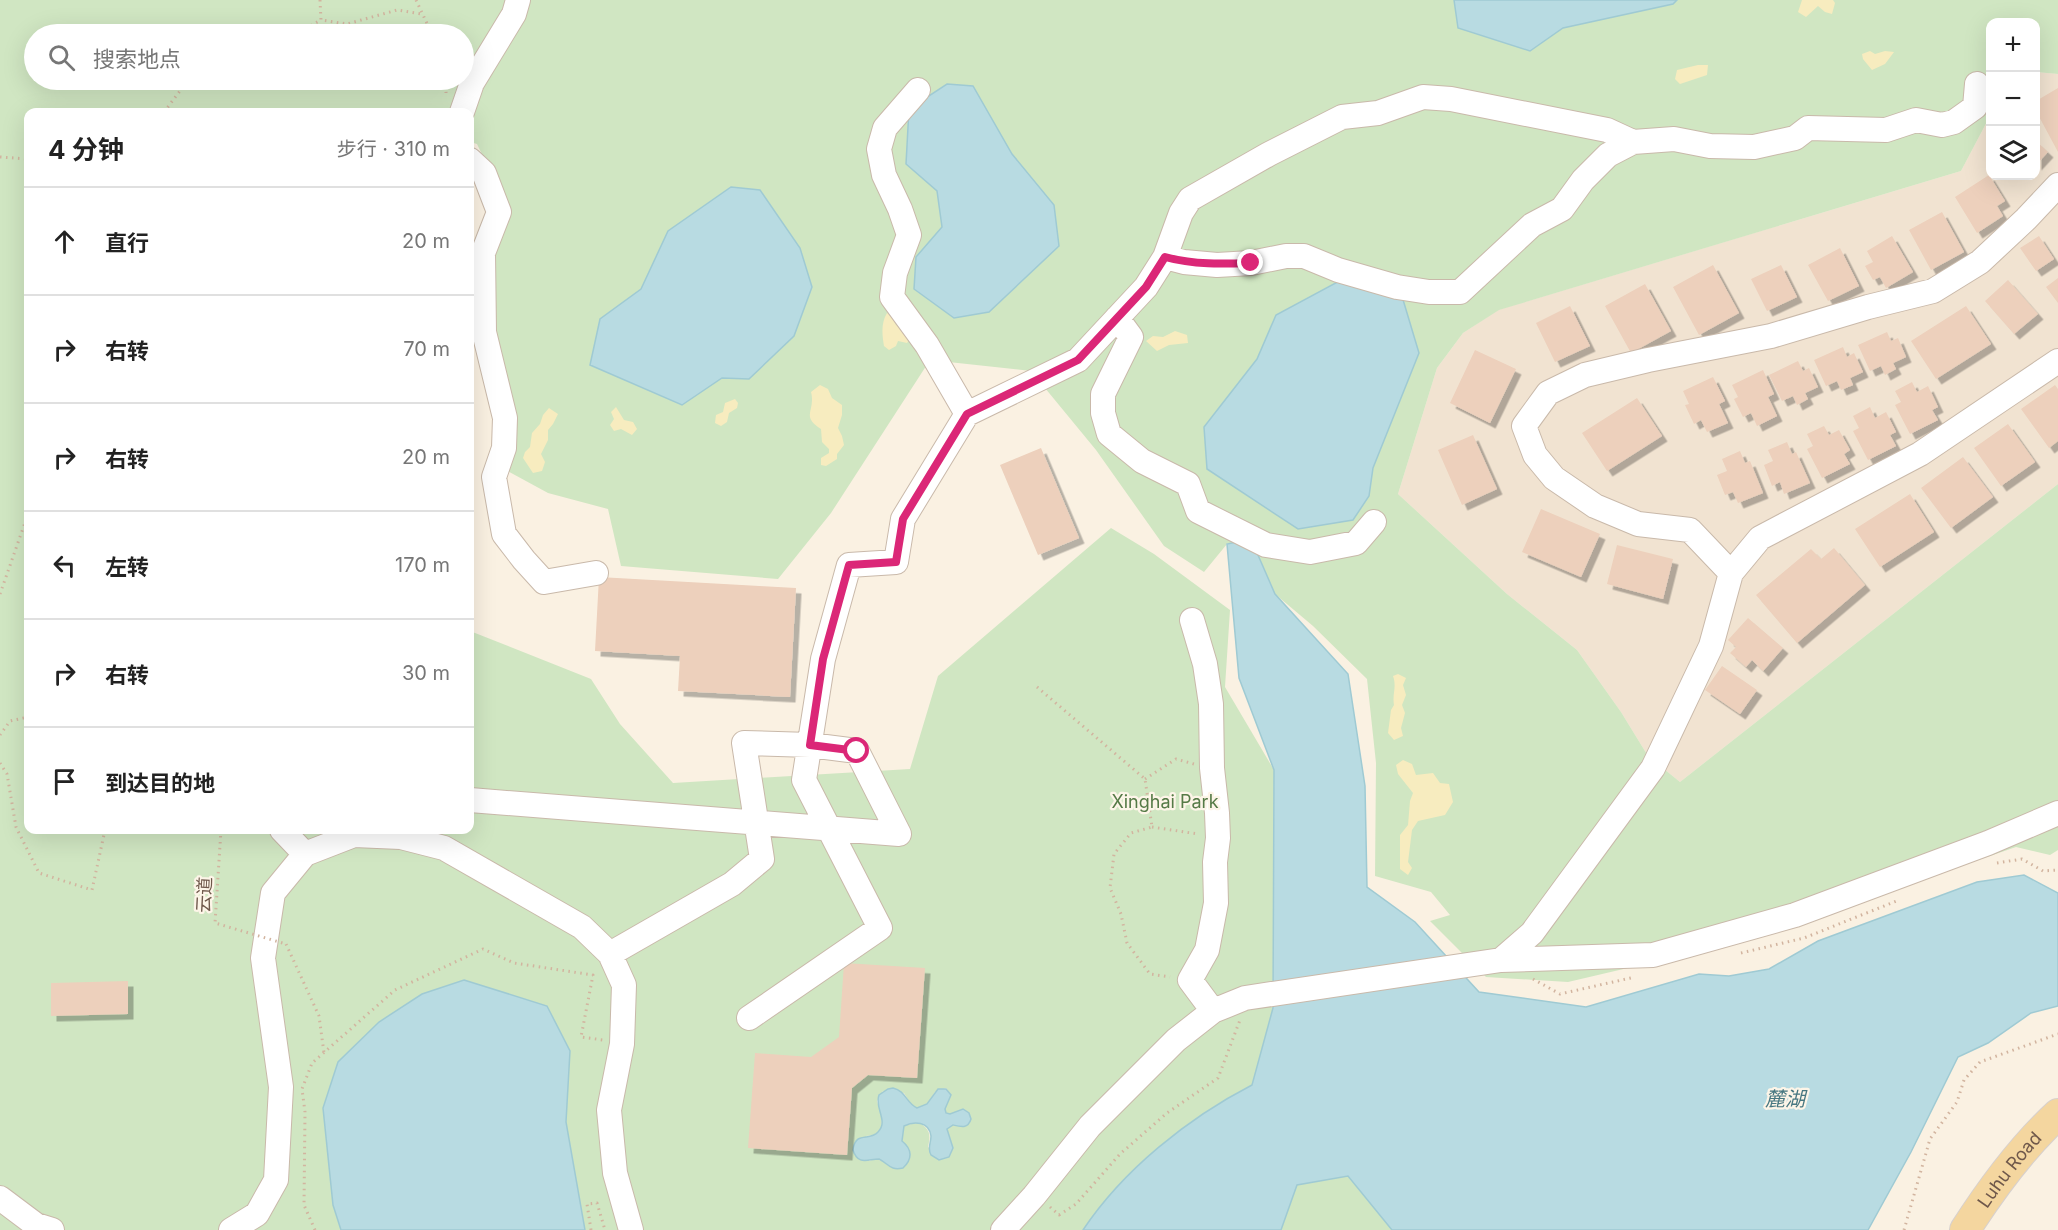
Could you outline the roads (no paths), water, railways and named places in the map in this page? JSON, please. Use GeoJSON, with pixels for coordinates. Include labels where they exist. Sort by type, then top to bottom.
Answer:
{"type":"FeatureCollection","features":[{"type":"Feature","properties":{"kind":"main road","name":"Luhu Road"},"geometry":{"type":"LineString","coordinates":[[1965,1230],[1991,1189],[2026,1147],[2058,1114]]}},
{"type":"Feature","properties":{"kind":"street"},"geometry":{"type":"LineString","coordinates":[[474,80],[514,14],[518,0]]}},
{"type":"Feature","properties":{"kind":"street"},"geometry":{"type":"LineString","coordinates":[[1165,257],[1184,262],[1217,265],[1251,263],[1286,256],[1304,256],[1338,270],[1397,287],[1429,292],[1460,292],[1532,225],[1562,209],[1583,180],[1608,155],[1633,142],[1674,139],[1710,146],[1754,147],[1795,138],[1808,128],[1886,130],[1916,120],[1942,125],[1954,122],[1975,107],[1977,84]]}},
{"type":"Feature","properties":{"kind":"street"},"geometry":{"type":"LineString","coordinates":[[463,108],[470,90]]}},
{"type":"Feature","properties":{"kind":"street"},"geometry":{"type":"LineString","coordinates":[[918,90],[885,128],[879,149],[884,175],[909,235],[895,273],[892,297],[927,345],[967,414]]}},
{"type":"Feature","properties":{"kind":"street"},"geometry":{"type":"LineString","coordinates":[[749,1018],[880,928],[804,780],[823,659],[849,565],[896,562],[903,519],[967,414],[1078,360],[1146,287],[1165,257],[1181,213],[1190,199],[1269,154],[1342,117],[1378,113],[1423,97],[1451,99],[1607,130],[1633,142]]}},
{"type":"Feature","properties":{"kind":"street"},"geometry":{"type":"LineString","coordinates":[[474,164],[484,173],[499,212],[483,253],[484,332],[505,418],[504,448],[494,477],[504,534],[544,582],[596,573]]}},
{"type":"Feature","properties":{"kind":"street"},"geometry":{"type":"LineString","coordinates":[[1731,573],[1690,530],[1638,524],[1595,506],[1554,478],[1535,455],[1524,426],[1548,393],[1585,375],[1771,336],[1868,307],[1933,291],[1980,262],[2058,185]]}},
{"type":"Feature","properties":{"kind":"street"},"geometry":{"type":"LineString","coordinates":[[1117,318],[1131,337],[1103,394],[1103,413],[1108,434],[1142,461],[1188,484],[1198,511],[1266,545],[1310,552],[1356,543],[1374,522]]}},
{"type":"Feature","properties":{"kind":"street"},"geometry":{"type":"LineString","coordinates":[[1501,960],[1532,933],[1653,768],[1711,646],[1731,573],[1760,538],[1920,454],[2058,362]]}},
{"type":"Feature","properties":{"kind":"street"},"geometry":{"type":"LineString","coordinates":[[1192,620],[1205,663],[1211,704],[1212,768],[1218,838],[1215,862],[1216,903],[1208,950],[1190,980],[1213,1011]]}},
{"type":"Feature","properties":{"kind":"street"},"geometry":{"type":"LineString","coordinates":[[474,800],[756,823],[829,829],[899,834],[857,751],[810,745],[744,743],[756,823],[762,859],[732,884],[610,954]]}},
{"type":"Feature","properties":{"kind":"street"},"geometry":{"type":"LineString","coordinates":[[1003,1230],[1034,1196],[1090,1126],[1176,1040],[1213,1011],[1245,998],[1501,960],[1653,955],[1795,915],[1988,843],[2058,813]]}},
{"type":"Feature","properties":{"kind":"street"},"geometry":{"type":"LineString","coordinates":[[286,834],[305,854]]}},
{"type":"Feature","properties":{"kind":"street"},"geometry":{"type":"LineString","coordinates":[[231,1230],[257,1214],[276,1180],[281,1087],[263,958],[273,893],[305,854],[354,836],[401,837],[444,848],[582,927],[610,954],[624,985],[622,1044],[609,1110],[615,1173],[631,1230]]}},
{"type":"Feature","properties":{"kind":"street"},"geometry":{"type":"LineString","coordinates":[[0,1198],[36,1225],[52,1230]]}},
{"type":"Feature","properties":{"kind":"water"},"geometry":{"type":"Polygon","coordinates":[[[1454,0],[1677,0],[1673,4],[1563,28],[1530,51],[1458,28],[1454,0]]]}},
{"type":"Feature","properties":{"kind":"water"},"geometry":{"type":"Polygon","coordinates":[[[947,84],[973,86],[1012,154],[1054,205],[1059,246],[989,312],[954,318],[914,289],[916,257],[942,227],[937,191],[906,164],[909,109],[947,84]]]}},
{"type":"Feature","properties":{"kind":"water"},"geometry":{"type":"Polygon","coordinates":[[[731,187],[760,190],[800,248],[812,287],[794,336],[749,379],[722,378],[682,405],[590,365],[600,319],[641,289],[668,231],[731,187]]]}},
{"type":"Feature","properties":{"kind":"water"},"geometry":{"type":"Polygon","coordinates":[[[1343,279],[1401,293],[1419,353],[1373,468],[1369,496],[1353,520],[1298,529],[1207,469],[1204,427],[1257,359],[1276,315],[1343,279]]]}},
{"type":"Feature","properties":{"kind":"water","name":"麓湖"},"geometry":{"type":"Polygon","coordinates":[[[1251,539],[1275,594],[1348,674],[1365,786],[1367,887],[1415,922],[1479,992],[1586,1007],[1699,974],[1729,976],[1769,969],[1818,941],[1977,882],[2024,875],[2058,893],[2058,1006],[2031,1013],[1988,1043],[1958,1057],[1911,1152],[1868,1230],[1392,1230],[1348,1176],[1297,1185],[1281,1230],[1083,1230],[1117,1187],[1158,1147],[1204,1113],[1252,1085],[1273,1008],[1274,770],[1239,678],[1227,544],[1251,539]]]}},
{"type":"Feature","properties":{"kind":"water"},"geometry":{"type":"Polygon","coordinates":[[[464,980],[547,1006],[570,1051],[566,1122],[585,1230],[341,1230],[333,1205],[323,1108],[338,1062],[379,1022],[422,994],[464,980]]]}},
{"type":"Feature","properties":{"kind":"water"},"geometry":{"type":"Polygon","coordinates":[[[893,1088],[901,1092],[917,1108],[927,1104],[938,1089],[946,1089],[951,1095],[945,1109],[946,1113],[950,1114],[963,1109],[969,1113],[971,1119],[966,1126],[953,1125],[947,1129],[953,1148],[949,1157],[939,1160],[931,1155],[930,1131],[924,1125],[916,1123],[904,1126],[902,1141],[908,1147],[910,1158],[903,1168],[892,1168],[879,1159],[861,1160],[855,1155],[853,1150],[857,1140],[874,1135],[881,1128],[879,1095],[893,1088]]]}},
{"type":"Feature","properties":{"kind":"park label","name":"Xinghai Park"},"geometry":{"type":"Point","coordinates":[1165,801]}}]}
